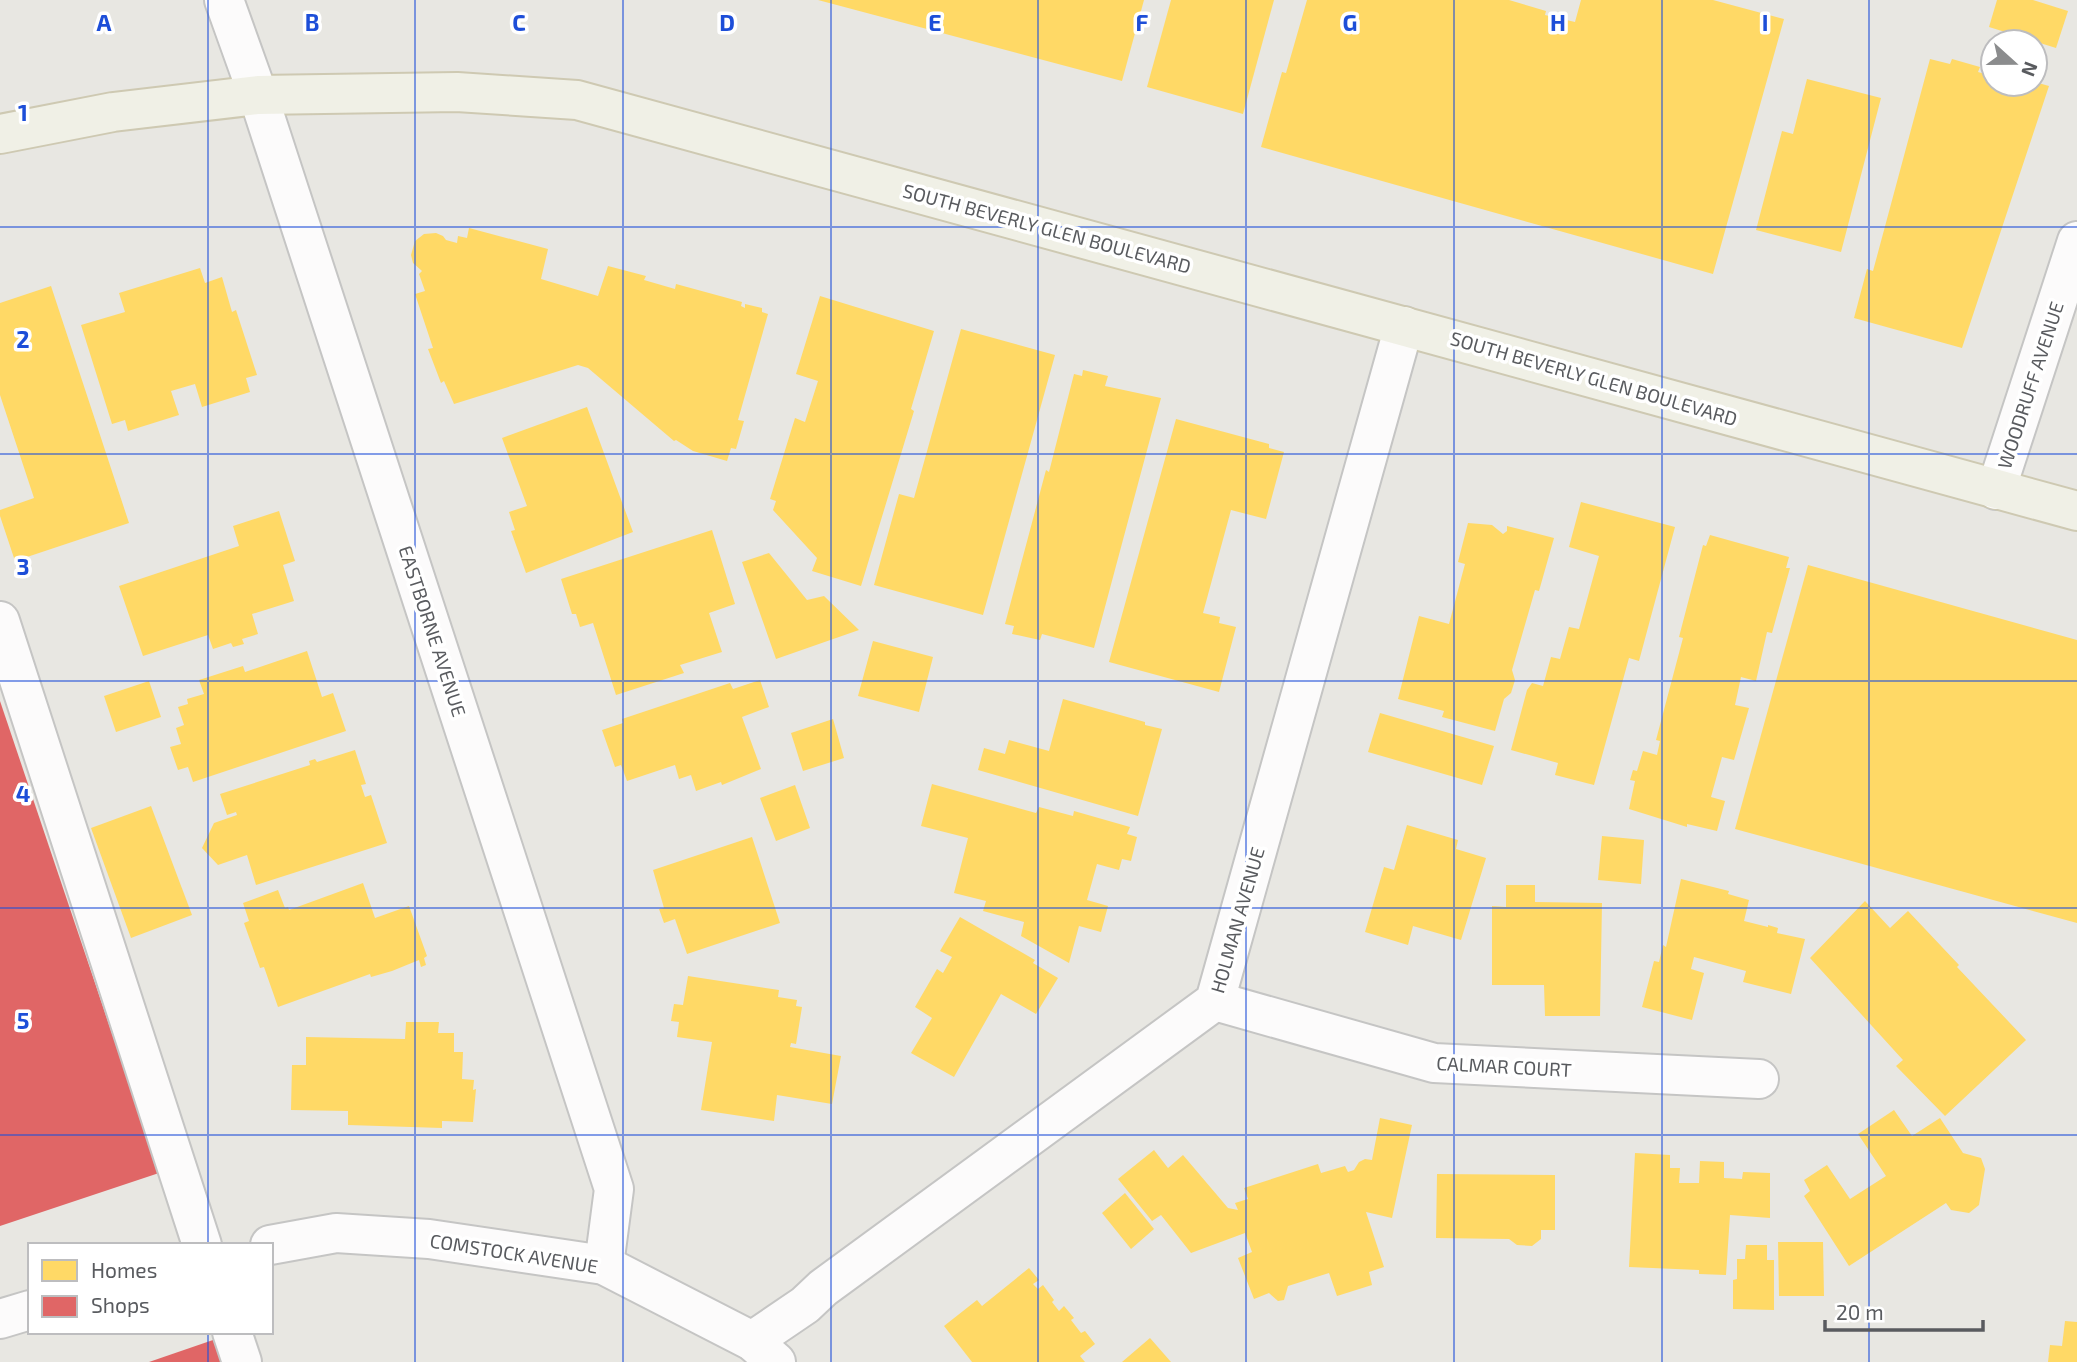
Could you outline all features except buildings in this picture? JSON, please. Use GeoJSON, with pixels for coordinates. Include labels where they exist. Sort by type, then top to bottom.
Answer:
{"type":"FeatureCollection","features":[{"type":"Feature","properties":{"kind":"main road","name":"SOUTH BEVERLY GLEN BOULEVARD"},"geometry":{"type":"LineString","coordinates":[[0,134],[113,112],[258,95],[457,92],[577,100],[2077,512]]}},
{"type":"Feature","properties":{"kind":"street","name":"EASTBORNE AVENUE"},"geometry":{"type":"LineString","coordinates":[[224,0],[258,95],[611,1178],[614,1198],[604,1265]]}},
{"type":"Feature","properties":{"kind":"street","name":"WOODRUFF AVENUE"},"geometry":{"type":"LineString","coordinates":[[1996,490],[2077,241]]}},
{"type":"Feature","properties":{"kind":"street","name":"HOLMAN AVENUE"},"geometry":{"type":"LineString","coordinates":[[764,1351],[823,1289],[1215,1001],[1404,326]]}},
{"type":"Feature","properties":{"kind":"street"},"geometry":{"type":"LineString","coordinates":[[0,621],[201,1243]]}},
{"type":"Feature","properties":{"kind":"street","name":"CALMAR COURT"},"geometry":{"type":"LineString","coordinates":[[1215,1001],[1434,1063],[1759,1079]]}},
{"type":"Feature","properties":{"kind":"street","name":"COMSTOCK AVENUE"},"geometry":{"type":"LineString","coordinates":[[273,1244],[335,1233],[429,1239],[604,1265],[764,1351]]}},
{"type":"Feature","properties":{"kind":"street"},"geometry":{"type":"LineString","coordinates":[[0,1319],[28,1311]]}},
{"type":"Feature","properties":{"kind":"street"},"geometry":{"type":"LineString","coordinates":[[233,1334],[242,1362]]}}]}
